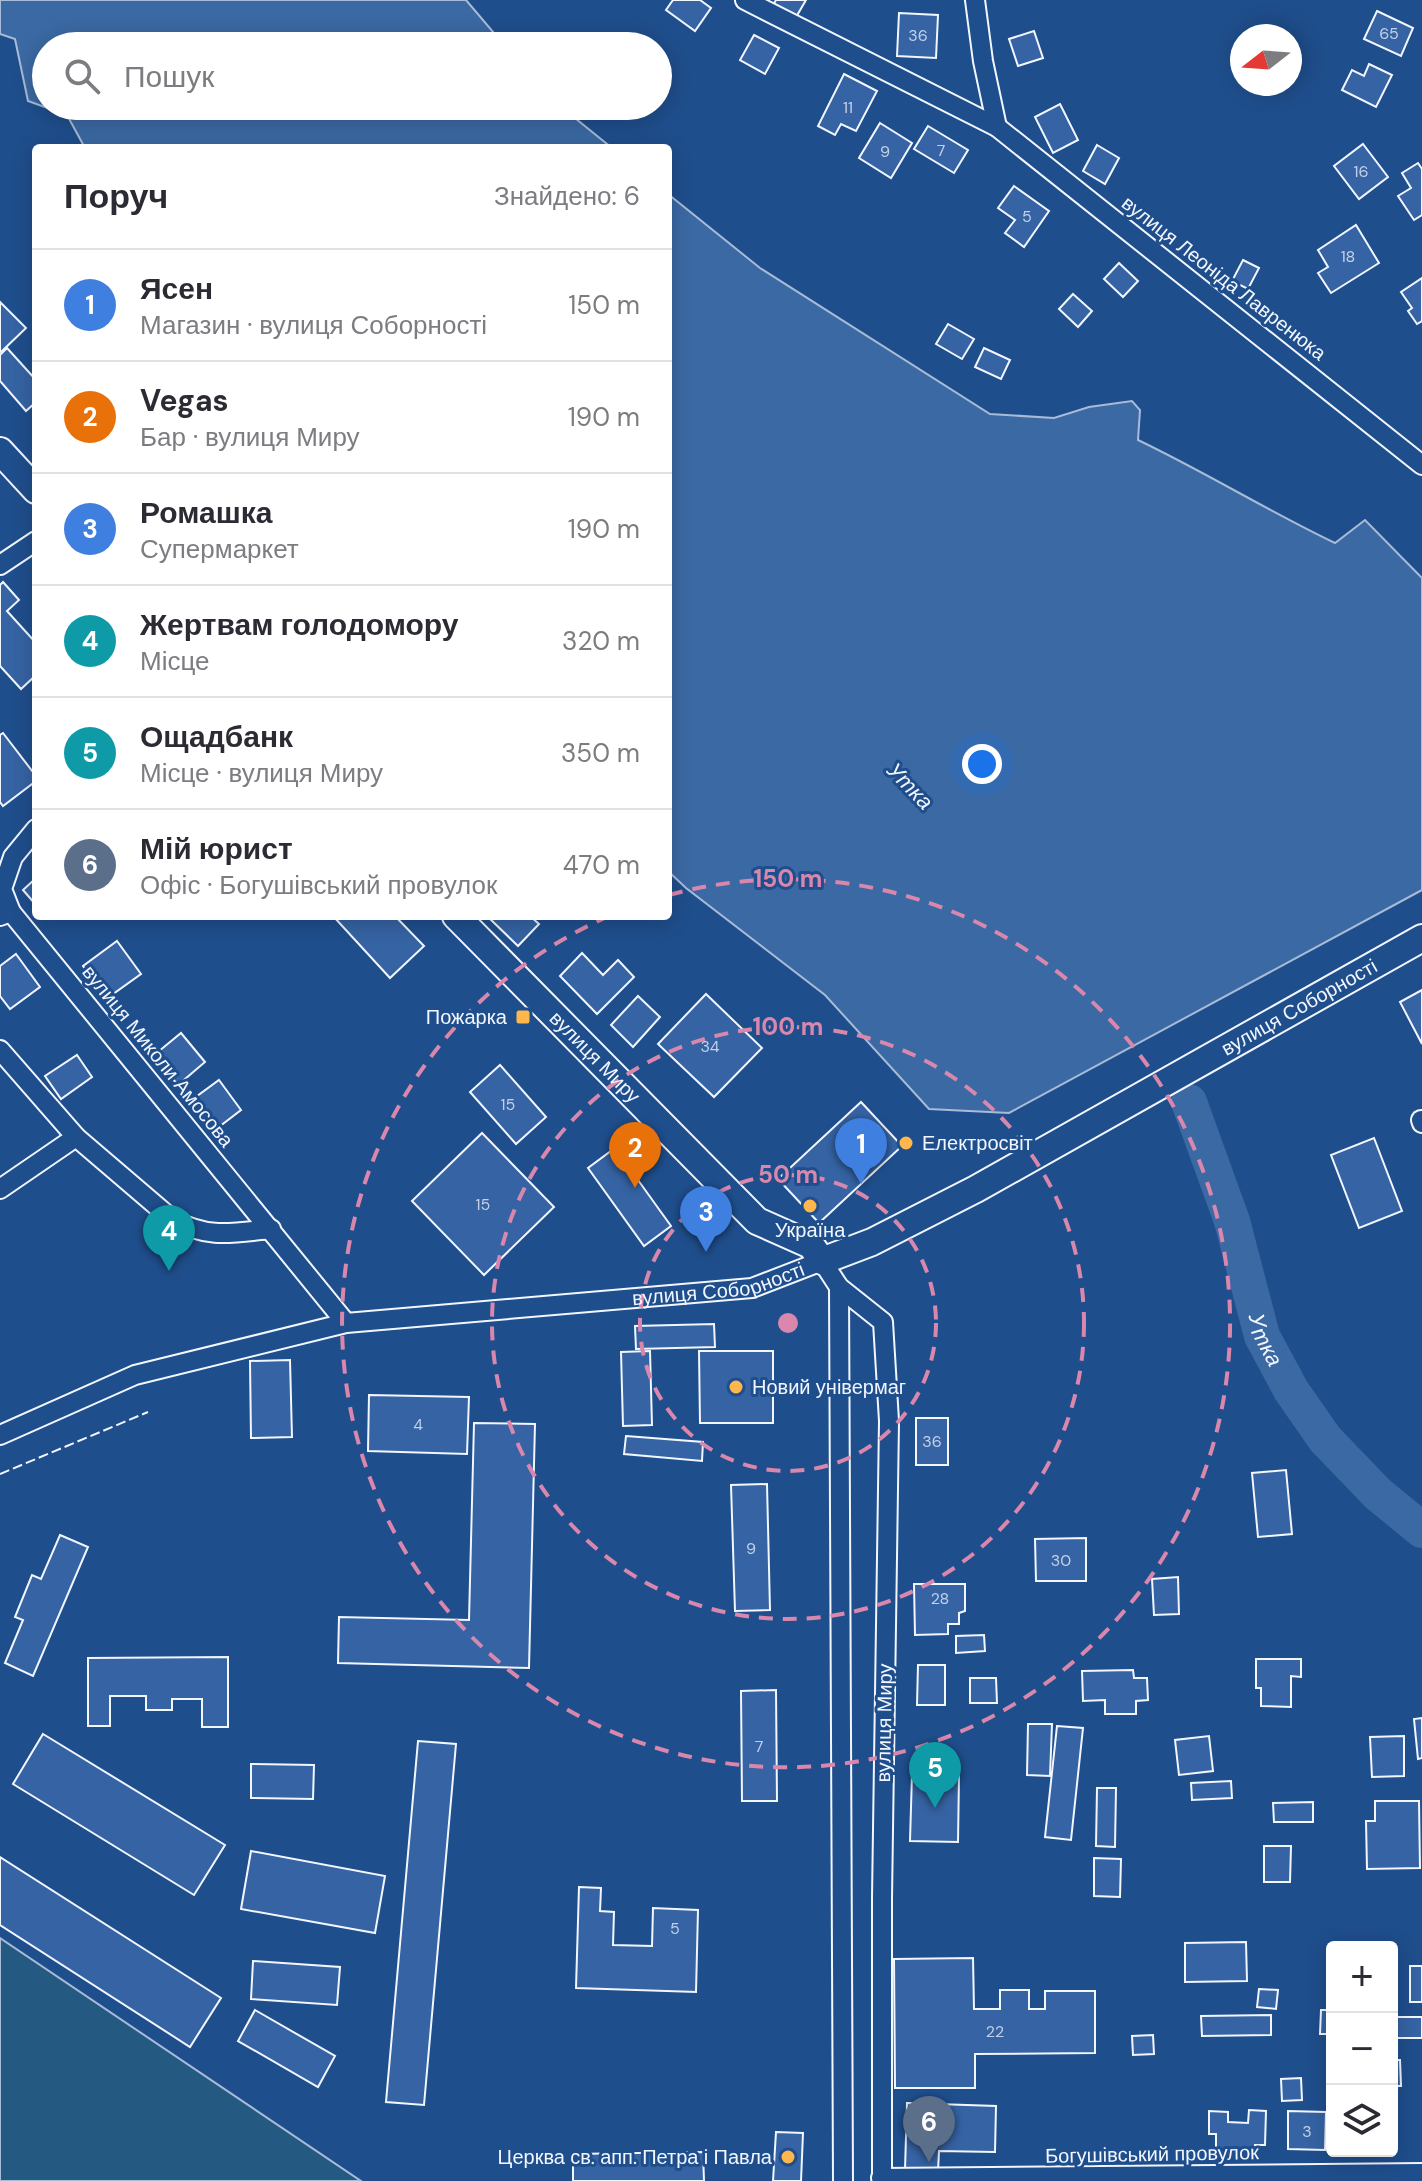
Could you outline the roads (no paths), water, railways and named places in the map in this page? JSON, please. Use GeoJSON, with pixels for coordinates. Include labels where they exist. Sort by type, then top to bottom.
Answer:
{"type":"FeatureCollection","features":[{"type":"Feature","properties":{"kind":"main road"},"geometry":{"type":"LineString","coordinates":[[0,451],[32,486]]}},
{"type":"Feature","properties":{"kind":"main road","name":"вулиця Миру"},"geometry":{"type":"LineString","coordinates":[[460,920],[757,1221],[811,1245],[822,1261]]}},
{"type":"Feature","properties":{"kind":"main road","name":"вулиця Соборності"},"geometry":{"type":"LineString","coordinates":[[822,1261],[872,1242],[976,1189],[1422,938]]}},
{"type":"Feature","properties":{"kind":"street","name":"вулиця Леоніда Лавренюка"},"geometry":{"type":"LineString","coordinates":[[745,0],[997,127],[1422,465]]}},
{"type":"Feature","properties":{"kind":"street"},"geometry":{"type":"LineString","coordinates":[[975,0],[983,61],[997,127]]}},
{"type":"Feature","properties":{"kind":"street"},"geometry":{"type":"LineString","coordinates":[[0,565],[32,544]]}},
{"type":"Feature","properties":{"kind":"street","name":"вулиця Миколи Амосова"},"geometry":{"type":"LineString","coordinates":[[32,834],[13,857],[2,889],[5,914],[271,1229],[346,1323]]}},
{"type":"Feature","properties":{"kind":"street"},"geometry":{"type":"LineString","coordinates":[[13,857],[32,849]]}},
{"type":"Feature","properties":{"kind":"street"},"geometry":{"type":"LineString","coordinates":[[0,1050],[76,1137],[173,1220],[191,1230],[211,1234],[271,1229]]}},
{"type":"Feature","properties":{"kind":"street"},"geometry":{"type":"LineString","coordinates":[[0,1189],[76,1137]]}},
{"type":"Feature","properties":{"kind":"street","name":"вулиця Миру"},"geometry":{"type":"LineString","coordinates":[[822,1261],[839,1287],[883,1322],[889,1421],[882,1898],[882,2180]]}},
{"type":"Feature","properties":{"kind":"street","name":"вулиця Соборності"},"geometry":{"type":"LineString","coordinates":[[0,1435],[135,1375],[346,1323],[752,1288],[822,1261]]}},
{"type":"Feature","properties":{"kind":"street","name":"вулиця Миру"},"geometry":{"type":"LineString","coordinates":[[839,1287],[843,2181]]}},
{"type":"Feature","properties":{"kind":"street","name":"Богушівський провулок"},"geometry":{"type":"LineString","coordinates":[[882,2180],[1422,2173]]}},
{"type":"Feature","properties":{"kind":"water"},"geometry":{"type":"Polygon","coordinates":[[[0,0],[466,0],[493,32],[32,32],[32,102],[28,101],[15,39],[0,34],[0,0]]]}},
{"type":"Feature","properties":{"kind":"water"},"geometry":{"type":"Polygon","coordinates":[[[70,120],[577,120],[607,144],[83,144],[70,120]]]}},
{"type":"Feature","properties":{"kind":"water"},"geometry":{"type":"Polygon","coordinates":[[[672,197],[760,268],[990,414],[1054,418],[1089,407],[1132,401],[1140,410],[1138,440],[1335,543],[1365,520],[1422,578],[1422,890],[1009,1113],[929,1109],[825,995],[672,875],[672,197]]]}},
{"type":"Feature","properties":{"kind":"waterway","name":"Утка"},"geometry":{"type":"LineString","coordinates":[[1189,1102],[1232,1221],[1262,1336],[1291,1390],[1325,1439],[1378,1494],[1422,1530]]}},
{"type":"Feature","properties":{"kind":"place","name":"Пожарка"},"geometry":{"type":"Point","coordinates":[523,1017]}},
{"type":"Feature","properties":{"kind":"place","name":"Електросвіт"},"geometry":{"type":"Point","coordinates":[906,1143]}},
{"type":"Feature","properties":{"kind":"place","name":"Ясен"},"geometry":{"type":"Point","coordinates":[861,1184]}},
{"type":"Feature","properties":{"kind":"place","name":"Vegas"},"geometry":{"type":"Point","coordinates":[635,1188]}},
{"type":"Feature","properties":{"kind":"place","name":"Україна"},"geometry":{"type":"Point","coordinates":[810,1206]}},
{"type":"Feature","properties":{"kind":"place","name":"Ромашка"},"geometry":{"type":"Point","coordinates":[706,1252]}},
{"type":"Feature","properties":{"kind":"place","name":"Жертвам голодомору"},"geometry":{"type":"Point","coordinates":[169,1271]}},
{"type":"Feature","properties":{"kind":"place","name":"Новий універмаг"},"geometry":{"type":"Point","coordinates":[736,1387]}},
{"type":"Feature","properties":{"kind":"place","name":"Ощадбанк"},"geometry":{"type":"Point","coordinates":[935,1808]}},
{"type":"Feature","properties":{"kind":"place","name":"Церква св. апп. Петра і Павла"},"geometry":{"type":"Point","coordinates":[788,2157]}},
{"type":"Feature","properties":{"kind":"place","name":"Мій юрист"},"geometry":{"type":"Point","coordinates":[929,2162]}}]}
